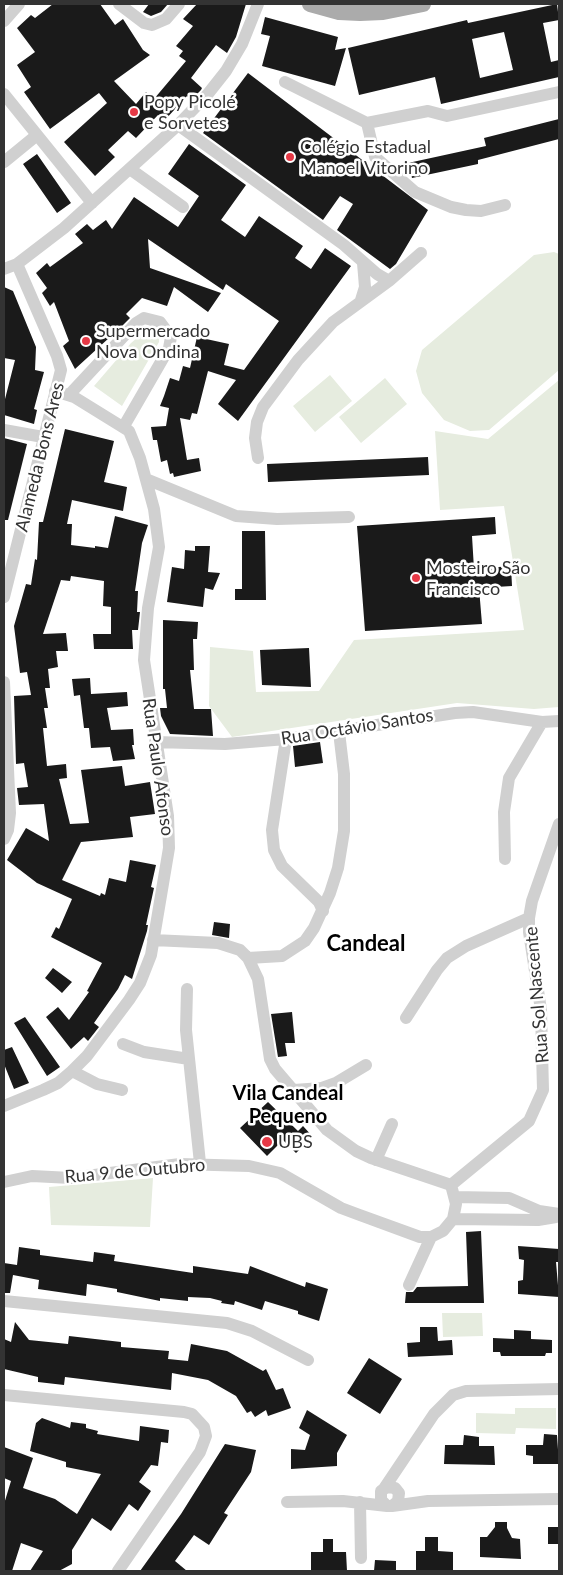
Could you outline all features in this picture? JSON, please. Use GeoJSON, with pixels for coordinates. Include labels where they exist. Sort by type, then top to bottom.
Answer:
{"type":"FeatureCollection","features":[{"type":"Feature","properties":{"kind":"main road"},"geometry":{"type":"LineString","coordinates":[[310,4],[340,12],[360,13],[383,12],[424,4]]}},
{"type":"Feature","properties":{"kind":"street"},"geometry":{"type":"LineString","coordinates":[[4,20],[19,4]]}},
{"type":"Feature","properties":{"kind":"street"},"geometry":{"type":"LineString","coordinates":[[119,4],[144,23],[152,25],[166,20],[179,4]]}},
{"type":"Feature","properties":{"kind":"street"},"geometry":{"type":"LineString","coordinates":[[4,269],[17,264],[64,228],[178,125],[207,95],[226,71],[242,44],[258,4]]}},
{"type":"Feature","properties":{"kind":"street"},"geometry":{"type":"LineString","coordinates":[[285,82],[367,122],[428,111],[447,116],[559,92]]}},
{"type":"Feature","properties":{"kind":"street"},"geometry":{"type":"LineString","coordinates":[[4,94],[92,203]]}},
{"type":"Feature","properties":{"kind":"street"},"geometry":{"type":"LineString","coordinates":[[367,122],[375,157],[416,192],[452,207],[466,210],[481,211],[505,205]]}},
{"type":"Feature","properties":{"kind":"street"},"geometry":{"type":"LineString","coordinates":[[178,125],[344,245],[363,263],[389,280]]}},
{"type":"Feature","properties":{"kind":"street"},"geometry":{"type":"LineString","coordinates":[[4,162],[37,135]]}},
{"type":"Feature","properties":{"kind":"street"},"geometry":{"type":"LineString","coordinates":[[130,169],[183,207]]}},
{"type":"Feature","properties":{"kind":"street"},"geometry":{"type":"LineString","coordinates":[[258,458],[256,430],[263,407],[298,360],[333,322],[389,280],[421,253]]}},
{"type":"Feature","properties":{"kind":"street"},"geometry":{"type":"LineString","coordinates":[[361,300],[365,287],[363,263]]}},
{"type":"Feature","properties":{"kind":"street","name":"Alameda Bons Ares"},"geometry":{"type":"LineString","coordinates":[[4,597],[60,366],[17,264]]}},
{"type":"Feature","properties":{"kind":"street"},"geometry":{"type":"LineString","coordinates":[[55,391],[69,395],[124,426],[170,348],[170,337],[160,322],[144,318],[136,323],[69,395]]}},
{"type":"Feature","properties":{"kind":"street","name":"Rua Paulo Afonso"},"geometry":{"type":"LineString","coordinates":[[4,1106],[58,1083],[87,1056],[140,983],[151,955],[154,940],[169,848],[168,816],[146,683],[144,638],[159,547],[158,526],[146,479],[132,436],[124,426]]}},
{"type":"Feature","properties":{"kind":"street"},"geometry":{"type":"LineString","coordinates":[[4,430],[43,437]]}},
{"type":"Feature","properties":{"kind":"street"},"geometry":{"type":"LineString","coordinates":[[146,479],[236,516],[277,519],[349,517]]}},
{"type":"Feature","properties":{"kind":"street"},"geometry":{"type":"LineString","coordinates":[[4,682],[10,813],[8,830],[4,839]]}},
{"type":"Feature","properties":{"kind":"street","name":"Rua Octávio Santos"},"geometry":{"type":"LineString","coordinates":[[155,742],[225,744],[286,740],[439,714],[464,713],[542,722],[559,721]]}},
{"type":"Feature","properties":{"kind":"street"},"geometry":{"type":"LineString","coordinates":[[505,859],[504,812],[509,778],[542,722]]}},
{"type":"Feature","properties":{"kind":"street"},"geometry":{"type":"LineString","coordinates":[[248,958],[273,957],[291,952],[305,941],[323,910],[330,893],[340,855],[346,805],[339,732]]}},
{"type":"Feature","properties":{"kind":"street"},"geometry":{"type":"LineString","coordinates":[[286,740],[272,830],[274,850],[282,866],[319,902],[323,910]]}},
{"type":"Feature","properties":{"kind":"street","name":"Rua Sol Nascente"},"geometry":{"type":"LineString","coordinates":[[453,1191],[529,1121],[543,1090],[541,1010],[529,932],[532,902],[559,824]]}},
{"type":"Feature","properties":{"kind":"street"},"geometry":{"type":"LineString","coordinates":[[406,1018],[447,958],[466,946],[530,918]]}},
{"type":"Feature","properties":{"kind":"street"},"geometry":{"type":"LineString","coordinates":[[154,940],[218,943],[240,950],[248,958],[258,979],[270,1059],[275,1069],[326,1130],[356,1151],[453,1191],[509,1198],[538,1211],[559,1216]]}},
{"type":"Feature","properties":{"kind":"street"},"geometry":{"type":"LineString","coordinates":[[187,989],[186,1030],[200,1163]]}},
{"type":"Feature","properties":{"kind":"street"},"geometry":{"type":"LineString","coordinates":[[123,1044],[144,1052],[189,1059]]}},
{"type":"Feature","properties":{"kind":"street"},"geometry":{"type":"LineString","coordinates":[[294,1090],[322,1088],[336,1083],[366,1065]]}},
{"type":"Feature","properties":{"kind":"street"},"geometry":{"type":"LineString","coordinates":[[72,1071],[97,1084],[122,1090]]}},
{"type":"Feature","properties":{"kind":"street"},"geometry":{"type":"LineString","coordinates":[[376,1160],[392,1124]]}},
{"type":"Feature","properties":{"kind":"street","name":"Rua 9 de Outubro"},"geometry":{"type":"LineString","coordinates":[[4,1182],[32,1176],[72,1178],[158,1166],[200,1163],[249,1166],[280,1173],[341,1208],[408,1233],[431,1237]]}},
{"type":"Feature","properties":{"kind":"street"},"geometry":{"type":"LineString","coordinates":[[408,1285],[431,1237],[444,1232],[454,1219],[456,1211],[453,1191]]}},
{"type":"Feature","properties":{"kind":"street"},"geometry":{"type":"LineString","coordinates":[[454,1219],[538,1220],[559,1216]]}},
{"type":"Feature","properties":{"kind":"street"},"geometry":{"type":"LineString","coordinates":[[4,1300],[226,1323],[252,1331],[308,1360]]}},
{"type":"Feature","properties":{"kind":"street"},"geometry":{"type":"LineString","coordinates":[[389,1506],[381,1500],[382,1490],[434,1414],[453,1395],[466,1391],[559,1389]]}},
{"type":"Feature","properties":{"kind":"street"},"geometry":{"type":"LineString","coordinates":[[4,1395],[184,1412],[192,1414],[204,1428],[206,1436],[200,1452],[118,1571]]}},
{"type":"Feature","properties":{"kind":"street"},"geometry":{"type":"LineString","coordinates":[[389,1506],[398,1502],[400,1474],[409,1450]]}},
{"type":"Feature","properties":{"kind":"street"},"geometry":{"type":"LineString","coordinates":[[343,1501],[391,1487],[399,1492],[428,1501]]}},
{"type":"Feature","properties":{"kind":"street"},"geometry":{"type":"LineString","coordinates":[[286,1502],[343,1501],[389,1506],[428,1501],[559,1499]]}},
{"type":"Feature","properties":{"kind":"street"},"geometry":{"type":"LineString","coordinates":[[360,1502],[361,1558]]}},
{"type":"Feature","properties":{"kind":"shaded area"},"geometry":{"type":"Polygon","coordinates":[[[554,252],[559,254],[559,370],[489,430],[470,431],[444,420],[422,393],[416,371],[422,350],[534,255],[554,252]]]}},
{"type":"Feature","properties":{"kind":"shaded area"},"geometry":{"type":"Polygon","coordinates":[[[149,328],[159,333],[159,342],[122,406],[94,386],[131,343],[149,328]]]}},
{"type":"Feature","properties":{"kind":"shaded area"},"geometry":{"type":"Polygon","coordinates":[[[330,375],[352,401],[315,432],[293,406],[330,375]]]}},
{"type":"Feature","properties":{"kind":"shaded area"},"geometry":{"type":"Polygon","coordinates":[[[385,378],[407,404],[361,443],[339,417],[385,378]]]}},
{"type":"Feature","properties":{"kind":"shaded area"},"geometry":{"type":"Polygon","coordinates":[[[559,380],[559,707],[534,709],[457,703],[232,737],[209,706],[210,647],[253,651],[256,692],[319,691],[354,640],[524,630],[504,506],[440,510],[435,431],[488,439],[559,380]]]}},
{"type":"Feature","properties":{"kind":"shaded area"},"geometry":{"type":"Polygon","coordinates":[[[153,1178],[150,1227],[51,1225],[49,1187],[153,1178]]]}},
{"type":"Feature","properties":{"kind":"shaded area"},"geometry":{"type":"Polygon","coordinates":[[[442,1313],[482,1313],[483,1336],[443,1337],[442,1313]]]}},
{"type":"Feature","properties":{"kind":"shaded area"},"geometry":{"type":"Polygon","coordinates":[[[515,1408],[556,1408],[556,1429],[516,1428],[515,1434],[476,1433],[476,1413],[515,1414],[515,1408]]]}},
{"type":"Feature","properties":{"kind":"building"},"geometry":{"type":"Polygon","coordinates":[[[53,4],[100,4],[115,25],[123,19],[143,50],[150,55],[114,81],[136,104],[146,92],[154,99],[186,61],[179,56],[183,51],[176,46],[193,26],[183,19],[197,4],[246,4],[236,37],[227,53],[216,45],[191,78],[202,88],[201,90],[191,100],[187,96],[164,121],[158,115],[136,138],[128,131],[108,150],[115,157],[95,176],[64,142],[107,103],[99,93],[50,129],[24,92],[31,87],[17,65],[35,52],[17,28],[31,15],[35,18],[53,4]]]}},
{"type":"Feature","properties":{"kind":"building"},"geometry":{"type":"Polygon","coordinates":[[[149,4],[168,4],[161,12],[151,16],[143,12],[149,4]]]}},
{"type":"Feature","properties":{"kind":"building"},"geometry":{"type":"Polygon","coordinates":[[[557,4],[559,20],[543,23],[551,62],[559,60],[559,77],[441,104],[435,77],[359,95],[348,48],[467,20],[468,23],[557,4]],[[504,32],[472,39],[480,78],[513,70],[504,32]]]}},
{"type":"Feature","properties":{"kind":"building"},"geometry":{"type":"Polygon","coordinates":[[[265,17],[338,37],[335,50],[346,48],[335,86],[262,66],[270,36],[261,34],[265,17]]]}},
{"type":"Feature","properties":{"kind":"building"},"geometry":{"type":"Polygon","coordinates":[[[248,73],[428,210],[396,264],[390,269],[337,230],[353,204],[340,196],[323,220],[203,133],[248,73]]]}},
{"type":"Feature","properties":{"kind":"building"},"geometry":{"type":"Polygon","coordinates":[[[559,119],[559,139],[478,160],[478,164],[412,178],[408,163],[486,146],[484,138],[559,119]]]}},
{"type":"Feature","properties":{"kind":"building"},"geometry":{"type":"Polygon","coordinates":[[[189,144],[246,185],[221,220],[245,237],[259,216],[303,246],[295,258],[311,269],[325,248],[351,266],[238,421],[218,404],[236,380],[208,371],[197,414],[192,413],[190,420],[180,418],[187,460],[199,458],[201,471],[174,477],[173,473],[170,474],[167,460],[161,462],[157,440],[153,440],[151,427],[166,426],[169,408],[160,406],[170,378],[179,381],[183,366],[190,368],[197,337],[229,344],[224,365],[244,370],[279,321],[226,284],[223,290],[148,239],[150,268],[221,293],[208,312],[174,287],[167,306],[142,298],[126,314],[130,318],[75,369],[63,346],[69,341],[54,302],[50,306],[42,293],[47,288],[36,273],[47,263],[50,267],[83,243],[75,234],[87,224],[93,230],[106,220],[112,229],[134,197],[178,227],[199,196],[168,174],[189,144]]]}},
{"type":"Feature","properties":{"kind":"building"},"geometry":{"type":"Polygon","coordinates":[[[37,154],[71,203],[57,213],[23,164],[37,154]]]}},
{"type":"Feature","properties":{"kind":"building"},"geometry":{"type":"Polygon","coordinates":[[[4,287],[13,291],[36,347],[35,370],[44,372],[34,409],[37,410],[34,424],[4,415],[4,403],[15,360],[4,358],[4,287]]]}},
{"type":"Feature","properties":{"kind":"building"},"geometry":{"type":"Polygon","coordinates":[[[65,429],[114,441],[104,482],[127,487],[123,511],[72,500],[67,524],[72,524],[71,545],[108,548],[115,516],[148,525],[142,543],[135,591],[138,591],[137,612],[140,612],[138,630],[132,630],[133,649],[94,649],[93,634],[111,634],[111,607],[103,606],[104,581],[71,576],[70,581],[61,580],[43,634],[66,633],[68,651],[56,651],[58,667],[48,669],[50,688],[45,688],[48,708],[44,708],[47,728],[43,728],[47,766],[66,764],[67,778],[59,779],[70,824],[89,823],[81,770],[122,766],[125,786],[150,782],[155,814],[130,817],[133,837],[81,842],[62,880],[100,896],[101,893],[105,895],[109,878],[126,882],[130,860],[156,865],[151,887],[154,888],[146,925],[148,925],[147,931],[132,979],[125,975],[118,989],[94,1023],[99,1027],[88,1041],[84,1037],[71,1049],[46,1017],[58,1007],[69,1020],[89,992],[87,991],[102,963],[51,937],[56,927],[59,929],[72,899],[37,883],[7,860],[26,828],[49,841],[44,804],[19,805],[17,788],[28,787],[24,763],[16,764],[14,696],[31,695],[27,672],[20,673],[14,626],[26,584],[31,585],[35,559],[37,560],[39,522],[43,522],[65,429]]]}},
{"type":"Feature","properties":{"kind":"building"},"geometry":{"type":"Polygon","coordinates":[[[4,438],[27,444],[8,520],[4,520],[4,438]]]}},
{"type":"Feature","properties":{"kind":"building"},"geometry":{"type":"Polygon","coordinates":[[[428,457],[429,475],[268,482],[267,464],[428,457]]]}},
{"type":"Feature","properties":{"kind":"building"},"geometry":{"type":"Polygon","coordinates":[[[495,517],[496,534],[472,536],[474,569],[511,566],[512,586],[479,588],[482,624],[365,631],[357,526],[495,517]]]}},
{"type":"Feature","properties":{"kind":"building"},"geometry":{"type":"Polygon","coordinates":[[[242,531],[265,531],[266,600],[235,600],[235,589],[242,589],[242,531]]]}},
{"type":"Feature","properties":{"kind":"building"},"geometry":{"type":"Polygon","coordinates":[[[195,546],[210,546],[208,572],[220,573],[213,590],[205,588],[203,607],[167,602],[172,567],[184,569],[185,550],[195,551],[195,546]]]}},
{"type":"Feature","properties":{"kind":"building"},"geometry":{"type":"Polygon","coordinates":[[[163,620],[198,622],[197,639],[193,639],[194,670],[190,670],[194,709],[211,709],[213,736],[170,734],[161,716],[160,708],[167,708],[165,689],[163,689],[163,620]]]}},
{"type":"Feature","properties":{"kind":"building"},"geometry":{"type":"Polygon","coordinates":[[[309,648],[311,687],[262,685],[260,650],[309,648]]]}},
{"type":"Feature","properties":{"kind":"building"},"geometry":{"type":"Polygon","coordinates":[[[90,678],[91,694],[127,692],[128,706],[107,708],[111,730],[133,729],[134,745],[132,745],[135,759],[113,761],[110,747],[91,748],[89,728],[84,728],[80,695],[74,696],[72,679],[90,678]]]}},
{"type":"Feature","properties":{"kind":"building"},"geometry":{"type":"Polygon","coordinates":[[[320,742],[323,763],[295,767],[293,746],[320,742]]]}},
{"type":"Feature","properties":{"kind":"building"},"geometry":{"type":"Polygon","coordinates":[[[214,922],[230,924],[229,938],[212,935],[214,922]]]}},
{"type":"Feature","properties":{"kind":"building"},"geometry":{"type":"Polygon","coordinates":[[[53,968],[72,982],[62,993],[45,978],[53,968]]]}},
{"type":"Feature","properties":{"kind":"building"},"geometry":{"type":"Polygon","coordinates":[[[292,1012],[295,1043],[285,1043],[287,1056],[278,1057],[271,1014],[292,1012]]]}},
{"type":"Feature","properties":{"kind":"building"},"geometry":{"type":"Polygon","coordinates":[[[25,1017],[60,1067],[47,1076],[14,1023],[25,1017]]]}},
{"type":"Feature","properties":{"kind":"building"},"geometry":{"type":"Polygon","coordinates":[[[12,1047],[29,1083],[14,1089],[4,1064],[4,1050],[12,1047]]]}},
{"type":"Feature","properties":{"kind":"building","name":"UBS"},"geometry":{"type":"Polygon","coordinates":[[[268,1102],[298,1131],[303,1126],[313,1137],[296,1153],[283,1140],[267,1156],[240,1128],[268,1102]]]}},
{"type":"Feature","properties":{"kind":"building"},"geometry":{"type":"Polygon","coordinates":[[[481,1231],[484,1303],[405,1303],[406,1292],[413,1292],[417,1287],[468,1286],[466,1232],[481,1231]]]}},
{"type":"Feature","properties":{"kind":"building"},"geometry":{"type":"Polygon","coordinates":[[[518,1246],[559,1249],[559,1262],[556,1262],[559,1297],[518,1294],[518,1281],[523,1280],[524,1260],[519,1259],[518,1246]]]}},
{"type":"Feature","properties":{"kind":"building"},"geometry":{"type":"Polygon","coordinates":[[[19,1247],[40,1250],[40,1255],[93,1262],[94,1252],[115,1255],[114,1261],[193,1273],[193,1266],[248,1274],[250,1266],[305,1287],[306,1282],[328,1289],[319,1321],[298,1314],[298,1311],[265,1301],[262,1310],[235,1301],[234,1305],[221,1303],[222,1301],[210,1298],[188,1297],[188,1301],[160,1298],[160,1301],[117,1292],[117,1289],[87,1284],[86,1296],[38,1289],[39,1280],[13,1275],[10,1293],[4,1293],[4,1263],[17,1265],[19,1247]]]}},
{"type":"Feature","properties":{"kind":"building"},"geometry":{"type":"Polygon","coordinates":[[[15,1322],[29,1340],[68,1344],[69,1336],[121,1342],[121,1347],[169,1351],[168,1359],[188,1361],[191,1344],[227,1351],[263,1371],[266,1369],[276,1390],[283,1388],[291,1408],[268,1416],[266,1410],[255,1417],[251,1411],[247,1413],[236,1396],[208,1380],[172,1373],[171,1390],[65,1377],[64,1385],[38,1382],[38,1377],[4,1369],[4,1339],[11,1342],[15,1322]]]}},
{"type":"Feature","properties":{"kind":"building"},"geometry":{"type":"Polygon","coordinates":[[[420,1327],[437,1327],[438,1341],[452,1340],[453,1355],[408,1357],[407,1343],[420,1342],[420,1327]]]}},
{"type":"Feature","properties":{"kind":"building"},"geometry":{"type":"Polygon","coordinates":[[[514,1330],[531,1331],[531,1339],[552,1340],[552,1353],[546,1353],[545,1356],[501,1356],[500,1352],[493,1352],[493,1338],[514,1339],[514,1330]]]}},
{"type":"Feature","properties":{"kind":"building"},"geometry":{"type":"Polygon","coordinates":[[[369,1358],[402,1379],[380,1414],[347,1393],[369,1358]]]}},
{"type":"Feature","properties":{"kind":"building"},"geometry":{"type":"Polygon","coordinates":[[[307,1410],[347,1435],[337,1453],[337,1466],[291,1469],[291,1449],[305,1450],[310,1435],[299,1428],[307,1410]]]}},
{"type":"Feature","properties":{"kind":"building"},"geometry":{"type":"Polygon","coordinates":[[[42,1418],[70,1428],[71,1422],[86,1424],[86,1428],[98,1431],[97,1434],[139,1441],[140,1426],[169,1430],[168,1443],[161,1442],[158,1466],[151,1465],[139,1482],[151,1491],[138,1511],[129,1504],[111,1531],[92,1518],[72,1550],[72,1564],[59,1571],[30,1571],[43,1551],[21,1543],[12,1571],[4,1571],[4,1504],[11,1481],[4,1478],[4,1447],[33,1458],[23,1488],[55,1499],[77,1514],[101,1474],[66,1467],[66,1462],[30,1451],[36,1423],[42,1418]]]}},
{"type":"Feature","properties":{"kind":"building"},"geometry":{"type":"Polygon","coordinates":[[[544,1434],[557,1435],[559,1464],[533,1464],[533,1456],[526,1455],[526,1445],[543,1445],[544,1434]]]}},
{"type":"Feature","properties":{"kind":"building"},"geometry":{"type":"Polygon","coordinates":[[[464,1435],[479,1437],[479,1446],[494,1446],[495,1465],[444,1464],[445,1445],[463,1445],[464,1435]]]}},
{"type":"Feature","properties":{"kind":"building"},"geometry":{"type":"Polygon","coordinates":[[[225,1444],[256,1450],[251,1472],[224,1513],[228,1515],[209,1545],[194,1535],[175,1561],[187,1571],[140,1571],[181,1514],[225,1444]]]}},
{"type":"Feature","properties":{"kind":"building"},"geometry":{"type":"Polygon","coordinates":[[[495,1522],[507,1522],[507,1528],[512,1538],[520,1539],[521,1559],[480,1557],[480,1537],[487,1537],[495,1527],[495,1522]]]}},
{"type":"Feature","properties":{"kind":"building"},"geometry":{"type":"Polygon","coordinates":[[[548,1527],[559,1527],[559,1544],[548,1544],[548,1527]]]}},
{"type":"Feature","properties":{"kind":"building"},"geometry":{"type":"Polygon","coordinates":[[[425,1537],[438,1537],[438,1551],[453,1552],[453,1571],[416,1571],[416,1551],[425,1551],[425,1537]]]}},
{"type":"Feature","properties":{"kind":"building"},"geometry":{"type":"Polygon","coordinates":[[[323,1539],[333,1539],[333,1552],[346,1552],[347,1571],[311,1571],[311,1552],[323,1552],[323,1539]]]}},
{"type":"Feature","properties":{"kind":"building"},"geometry":{"type":"Polygon","coordinates":[[[375,1560],[396,1561],[396,1571],[374,1571],[375,1560]]]}},
{"type":"Feature","properties":{"kind":"place","name":"Popy Picolé e Sorvetes"},"geometry":{"type":"Point","coordinates":[134,112]}},
{"type":"Feature","properties":{"kind":"place","name":"Colégio Estadual Manoel Vitorino"},"geometry":{"type":"Point","coordinates":[290,157]}},
{"type":"Feature","properties":{"kind":"place","name":"Supermercado Nova Ondina"},"geometry":{"type":"Point","coordinates":[86,341]}},
{"type":"Feature","properties":{"kind":"place","name":"Mosteiro São Francisco"},"geometry":{"type":"Point","coordinates":[416,578]}},
{"type":"Feature","properties":{"kind":"place","name":"UBS"},"geometry":{"type":"Point","coordinates":[267,1142]}},
{"type":"Feature","properties":{"kind":"district","name":"Candeal"},"geometry":{"type":"Point","coordinates":[366,944]}},
{"type":"Feature","properties":{"kind":"district","name":"Vila Candeal Pequeno"},"geometry":{"type":"Point","coordinates":[288,1106]}}]}
